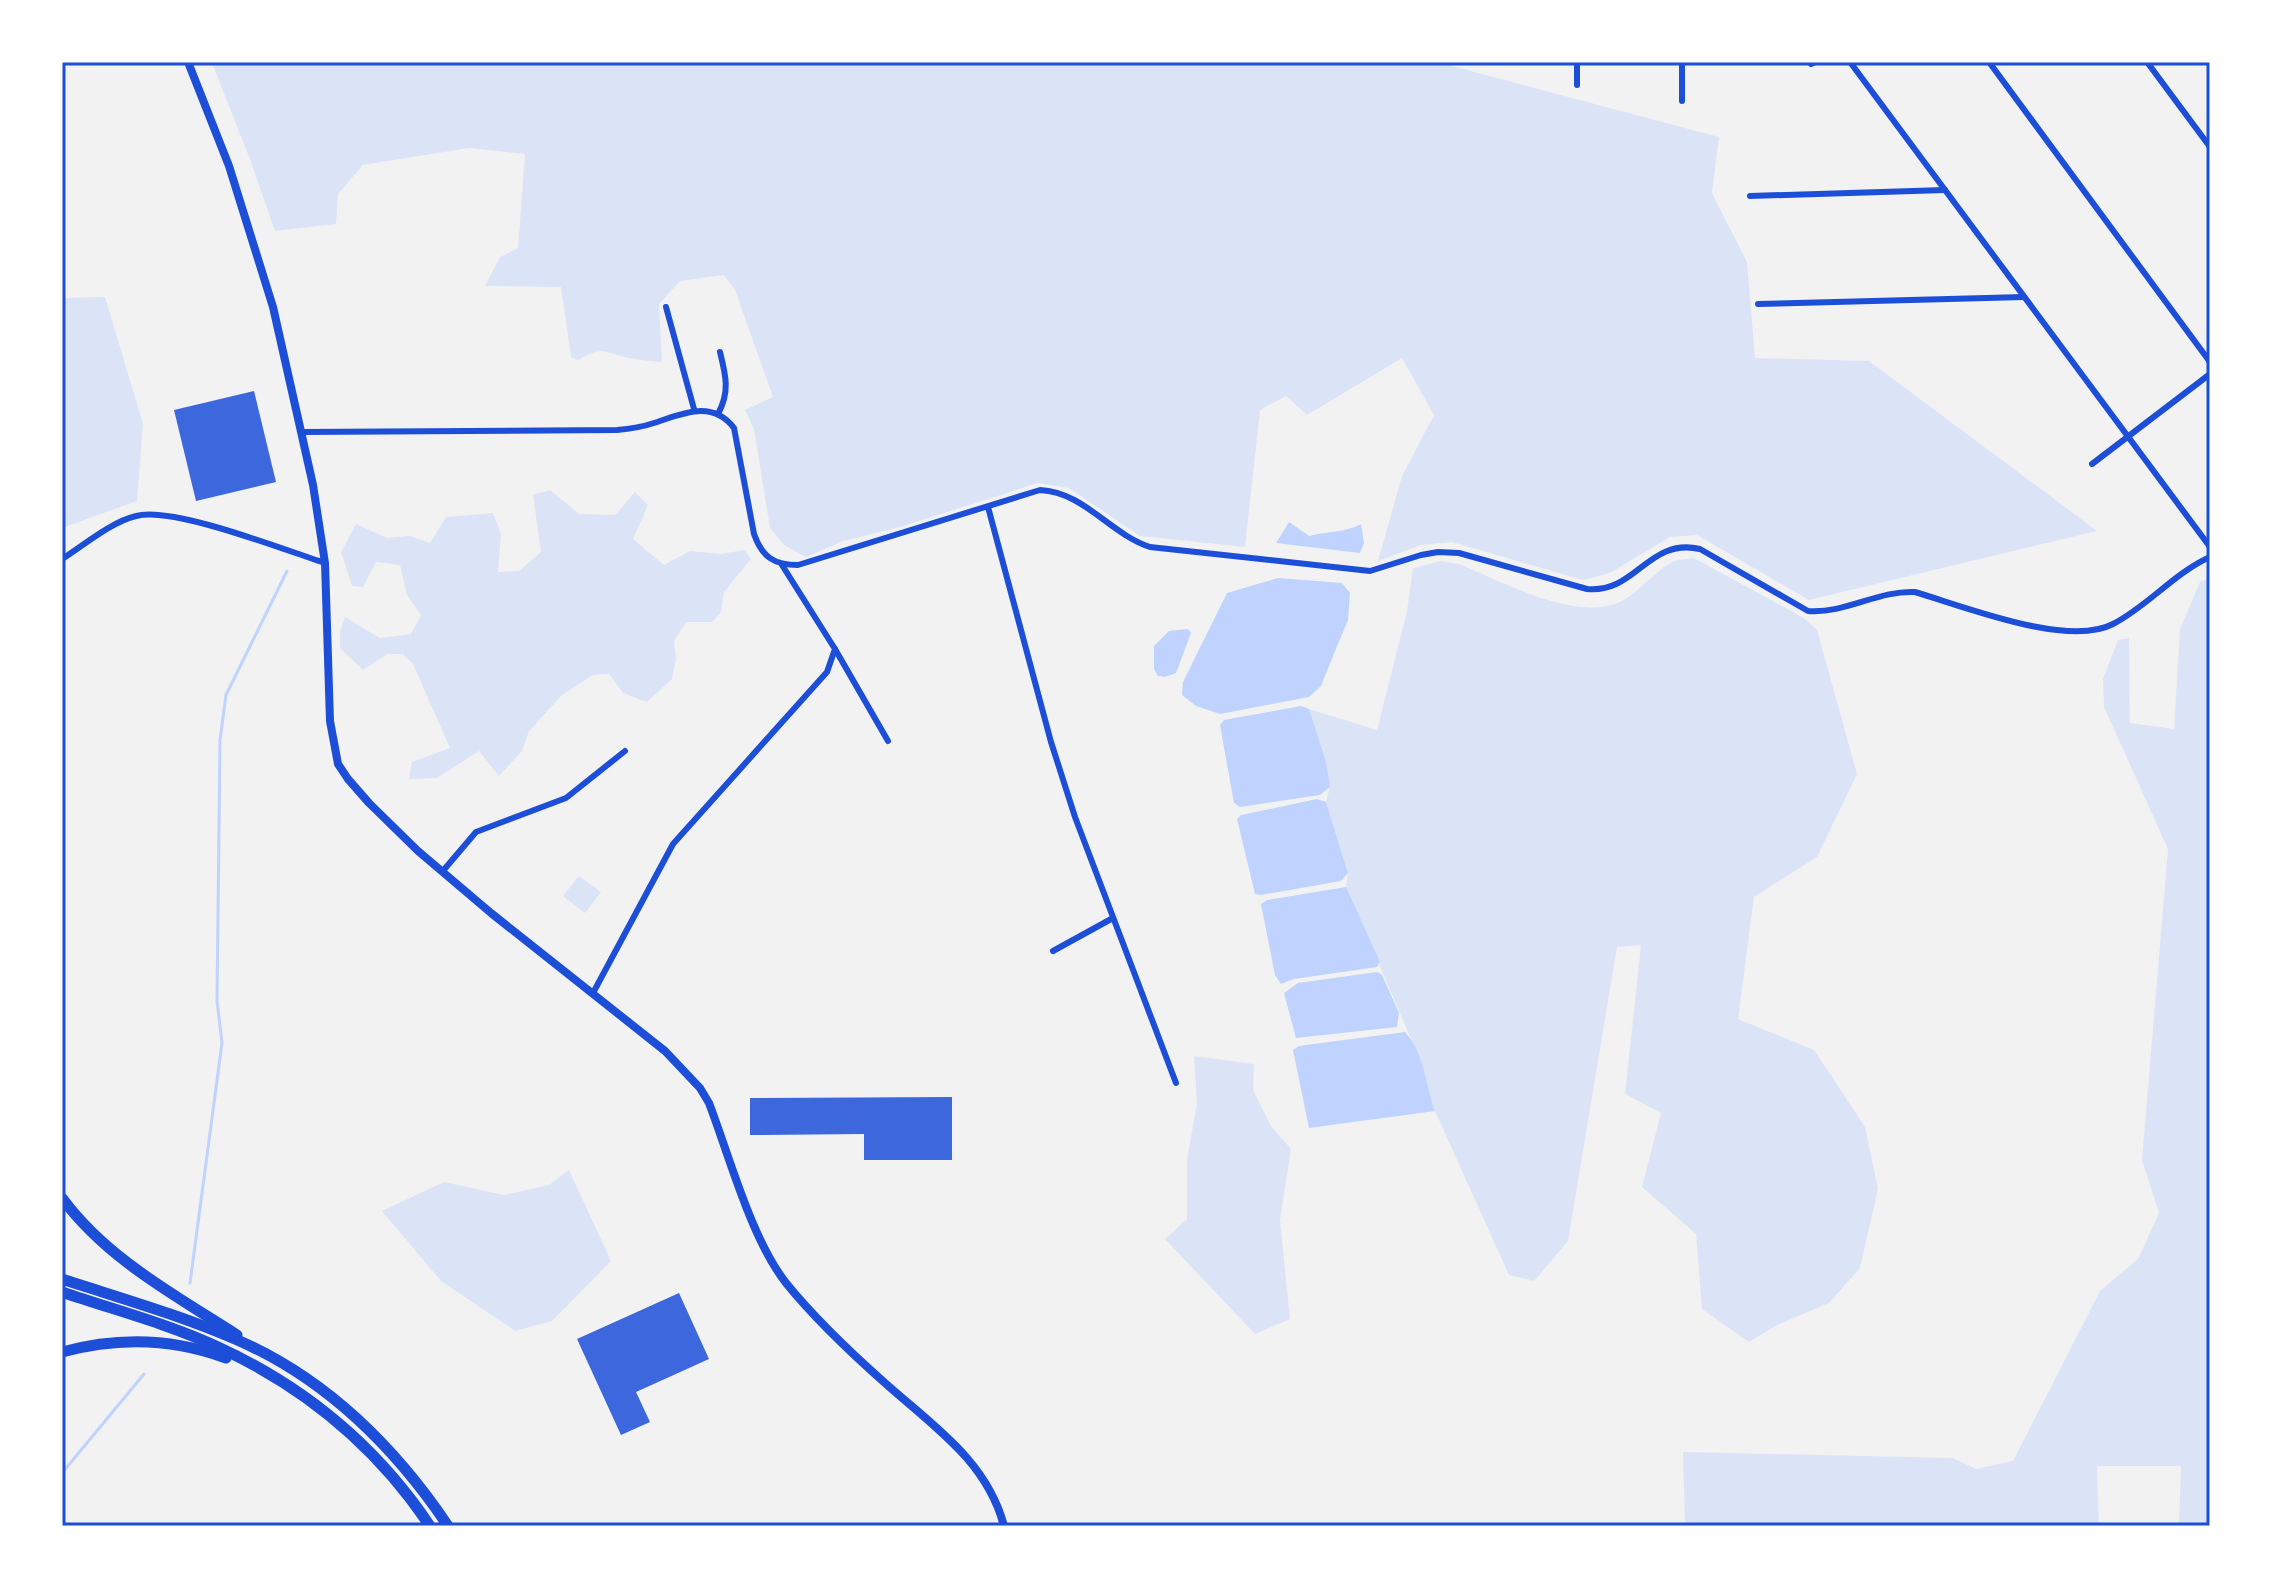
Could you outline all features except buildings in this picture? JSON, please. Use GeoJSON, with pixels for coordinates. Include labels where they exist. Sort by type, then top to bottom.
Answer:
{"type":"FeatureCollection","features":[{"type":"Feature","properties":{"kind":"highway"},"geometry":{"type":"LineString","coordinates":[[62,1198],[100,1240],[142,1275],[324,1390],[371,1429],[404,1465],[448,1526]]}},
{"type":"Feature","properties":{"kind":"highway"},"geometry":{"type":"LineString","coordinates":[[62,1279],[214,1331],[272,1356]]}},
{"type":"Feature","properties":{"kind":"highway"},"geometry":{"type":"LineString","coordinates":[[62,1292],[216,1346],[295,1389],[371,1451],[430,1526]]}},
{"type":"Feature","properties":{"kind":"highway"},"geometry":{"type":"LineString","coordinates":[[62,1352],[91,1344],[133,1341],[177,1344],[252,1367],[295,1389]]}},
{"type":"Feature","properties":{"kind":"street"},"geometry":{"type":"LineString","coordinates":[[188,62],[229,166],[273,307],[302,432],[325,563],[330,721],[338,764],[369,803],[442,872],[665,1051],[700,1088],[709,1103],[760,1236],[783,1279],[829,1331],[962,1450],[994,1495],[1004,1526]]}},
{"type":"Feature","properties":{"kind":"street"},"geometry":{"type":"LineString","coordinates":[[1577,62],[1577,85]]}},
{"type":"Feature","properties":{"kind":"street"},"geometry":{"type":"LineString","coordinates":[[1682,62],[1682,101]]}},
{"type":"Feature","properties":{"kind":"street"},"geometry":{"type":"LineString","coordinates":[[1850,62],[2210,547]]}},
{"type":"Feature","properties":{"kind":"street"},"geometry":{"type":"LineString","coordinates":[[1989,62],[2210,362]]}},
{"type":"Feature","properties":{"kind":"street"},"geometry":{"type":"LineString","coordinates":[[2147,62],[2210,147]]}},
{"type":"Feature","properties":{"kind":"street"},"geometry":{"type":"LineString","coordinates":[[1750,196],[1945,190]]}},
{"type":"Feature","properties":{"kind":"street"},"geometry":{"type":"LineString","coordinates":[[1758,304],[2024,297]]}},
{"type":"Feature","properties":{"kind":"street"},"geometry":{"type":"LineString","coordinates":[[666,307],[694,409]]}},
{"type":"Feature","properties":{"kind":"street"},"geometry":{"type":"LineString","coordinates":[[718,414],[727,388],[720,352]]}},
{"type":"Feature","properties":{"kind":"street"},"geometry":{"type":"LineString","coordinates":[[2092,464],[2210,374]]}},
{"type":"Feature","properties":{"kind":"street"},"geometry":{"type":"LineString","coordinates":[[302,432],[617,430],[650,424],[694,409],[718,414],[728,420],[738,439],[758,546],[767,558],[782,565],[798,565],[1040,490],[1067,495],[1134,542],[1150,547],[1370,571],[1421,555],[1459,553],[1599,591],[1618,585],[1666,549],[1689,546],[1700,549],[1808,611],[1822,612],[1900,591],[1915,592],[2006,619],[2058,630],[2087,630],[2112,625],[2184,572],[2210,557]]}},
{"type":"Feature","properties":{"kind":"street"},"geometry":{"type":"LineString","coordinates":[[988,507],[1051,742],[1075,817],[1176,1083]]}},
{"type":"Feature","properties":{"kind":"street"},"geometry":{"type":"LineString","coordinates":[[62,559],[115,525],[147,514],[199,523],[325,563]]}},
{"type":"Feature","properties":{"kind":"street"},"geometry":{"type":"LineString","coordinates":[[782,565],[888,741]]}},
{"type":"Feature","properties":{"kind":"street"},"geometry":{"type":"LineString","coordinates":[[593,993],[673,844],[827,672],[835,649]]}},
{"type":"Feature","properties":{"kind":"street"},"geometry":{"type":"LineString","coordinates":[[442,872],[476,832],[566,798],[625,751]]}},
{"type":"Feature","properties":{"kind":"street"},"geometry":{"type":"LineString","coordinates":[[1053,951],[1113,918]]}},
{"type":"Feature","properties":{"kind":"shaded area"},"geometry":{"type":"Polygon","coordinates":[[[1437,62],[1719,137],[1712,193],[1747,262],[1755,358],[1869,361],[2097,531],[1809,600],[1697,535],[1670,537],[1610,573],[1583,580],[1452,542],[1421,545],[1378,561],[1402,476],[1434,415],[1402,358],[1307,415],[1286,396],[1260,410],[1245,547],[1140,536],[1069,488],[1038,483],[900,527],[843,541],[806,557],[784,545],[770,528],[754,429],[745,410],[773,397],[735,290],[724,275],[680,281],[659,304],[662,362],[604,352],[578,360],[571,357],[561,287],[485,286],[500,257],[518,248],[525,154],[469,148],[363,165],[338,194],[336,224],[275,231],[212,63],[1437,62]]]}},
{"type":"Feature","properties":{"kind":"shaded area"},"geometry":{"type":"Polygon","coordinates":[[[105,297],[143,424],[137,501],[62,528],[62,298],[105,297]]]}},
{"type":"Feature","properties":{"kind":"shaded area"},"geometry":{"type":"Polygon","coordinates":[[[550,490],[579,514],[615,515],[635,492],[648,505],[633,539],[664,565],[690,551],[721,554],[744,550],[751,559],[724,592],[721,612],[712,622],[686,622],[674,641],[676,659],[672,679],[647,702],[623,693],[609,674],[593,675],[562,695],[529,731],[522,751],[499,776],[479,751],[437,778],[409,779],[412,762],[450,748],[413,664],[403,654],[387,654],[363,670],[340,648],[340,632],[345,617],[380,638],[411,634],[421,615],[407,595],[400,565],[376,562],[363,587],[352,586],[341,552],[356,524],[387,538],[410,536],[430,543],[446,517],[493,513],[501,534],[498,572],[519,571],[541,552],[533,495],[550,490]]]}},
{"type":"Feature","properties":{"kind":"shaded area"},"geometry":{"type":"Polygon","coordinates":[[[1694,558],[1804,618],[1817,630],[1857,774],[1817,857],[1754,897],[1738,1019],[1814,1050],[1865,1127],[1878,1189],[1860,1268],[1829,1303],[1777,1325],[1749,1342],[1702,1309],[1696,1234],[1642,1187],[1661,1113],[1625,1094],[1641,945],[1617,947],[1568,1241],[1534,1281],[1509,1275],[1435,1111],[1411,1039],[1346,887],[1348,873],[1326,802],[1330,787],[1309,709],[1377,730],[1407,611],[1413,568],[1441,561],[1459,564],[1538,597],[1582,607],[1602,607],[1627,598],[1669,564],[1694,558]]]}},
{"type":"Feature","properties":{"kind":"shaded area"},"geometry":{"type":"Polygon","coordinates":[[[2210,578],[2210,1526],[2179,1526],[2181,1466],[2097,1466],[2099,1526],[1685,1526],[1683,1452],[1953,1458],[1976,1469],[2013,1461],[2100,1291],[2138,1259],[2159,1213],[2142,1160],[2168,849],[2104,707],[2103,679],[2118,640],[2129,638],[2130,723],[2174,729],[2180,629],[2200,582],[2210,578]]]}},
{"type":"Feature","properties":{"kind":"shaded area"},"geometry":{"type":"Polygon","coordinates":[[[579,876],[601,892],[585,913],[563,896],[579,876]]]}},
{"type":"Feature","properties":{"kind":"shaded area"},"geometry":{"type":"Polygon","coordinates":[[[1194,1056],[1254,1064],[1253,1090],[1271,1126],[1291,1149],[1280,1220],[1290,1319],[1255,1334],[1165,1239],[1187,1219],[1187,1160],[1197,1103],[1194,1056]]]}},
{"type":"Feature","properties":{"kind":"shaded area"},"geometry":{"type":"Polygon","coordinates":[[[569,1170],[611,1261],[552,1321],[515,1331],[441,1281],[382,1211],[444,1182],[504,1195],[549,1185],[569,1170]]]}},
{"type":"Feature","properties":{"kind":"water"},"geometry":{"type":"Polygon","coordinates":[[[1289,522],[1309,536],[1361,524],[1364,543],[1360,553],[1276,543],[1289,522]]]}},
{"type":"Feature","properties":{"kind":"water"},"geometry":{"type":"Polygon","coordinates":[[[1278,578],[1342,583],[1350,593],[1348,620],[1321,686],[1309,697],[1220,714],[1196,706],[1182,695],[1183,682],[1227,593],[1278,578]]]}},
{"type":"Feature","properties":{"kind":"water"},"geometry":{"type":"Polygon","coordinates":[[[1188,629],[1191,633],[1176,673],[1158,676],[1154,669],[1154,646],[1169,631],[1188,629]]]}},
{"type":"Feature","properties":{"kind":"water"},"geometry":{"type":"Polygon","coordinates":[[[1301,706],[1309,709],[1326,762],[1330,787],[1320,795],[1240,807],[1234,803],[1220,725],[1224,720],[1301,706]]]}},
{"type":"Feature","properties":{"kind":"water"},"geometry":{"type":"Polygon","coordinates":[[[1317,799],[1326,802],[1348,873],[1341,881],[1255,894],[1237,819],[1241,815],[1317,799]]]}},
{"type":"Feature","properties":{"kind":"water"},"geometry":{"type":"Polygon","coordinates":[[[1346,887],[1380,962],[1377,967],[1294,979],[1281,984],[1275,975],[1261,904],[1267,900],[1346,887]]]}},
{"type":"Feature","properties":{"kind":"water"},"geometry":{"type":"Polygon","coordinates":[[[1377,972],[1382,975],[1399,1013],[1397,1027],[1296,1038],[1284,993],[1298,983],[1377,972]]]}},
{"type":"Feature","properties":{"kind":"water"},"geometry":{"type":"Polygon","coordinates":[[[1405,1032],[1420,1059],[1435,1111],[1309,1128],[1293,1050],[1299,1046],[1405,1032]]]}},
{"type":"Feature","properties":{"kind":"waterway"},"geometry":{"type":"LineString","coordinates":[[190,1283],[222,1043],[217,1001],[220,740],[226,695],[287,571]]}},
{"type":"Feature","properties":{"kind":"waterway"},"geometry":{"type":"LineString","coordinates":[[62,1473],[144,1374]]}}]}
